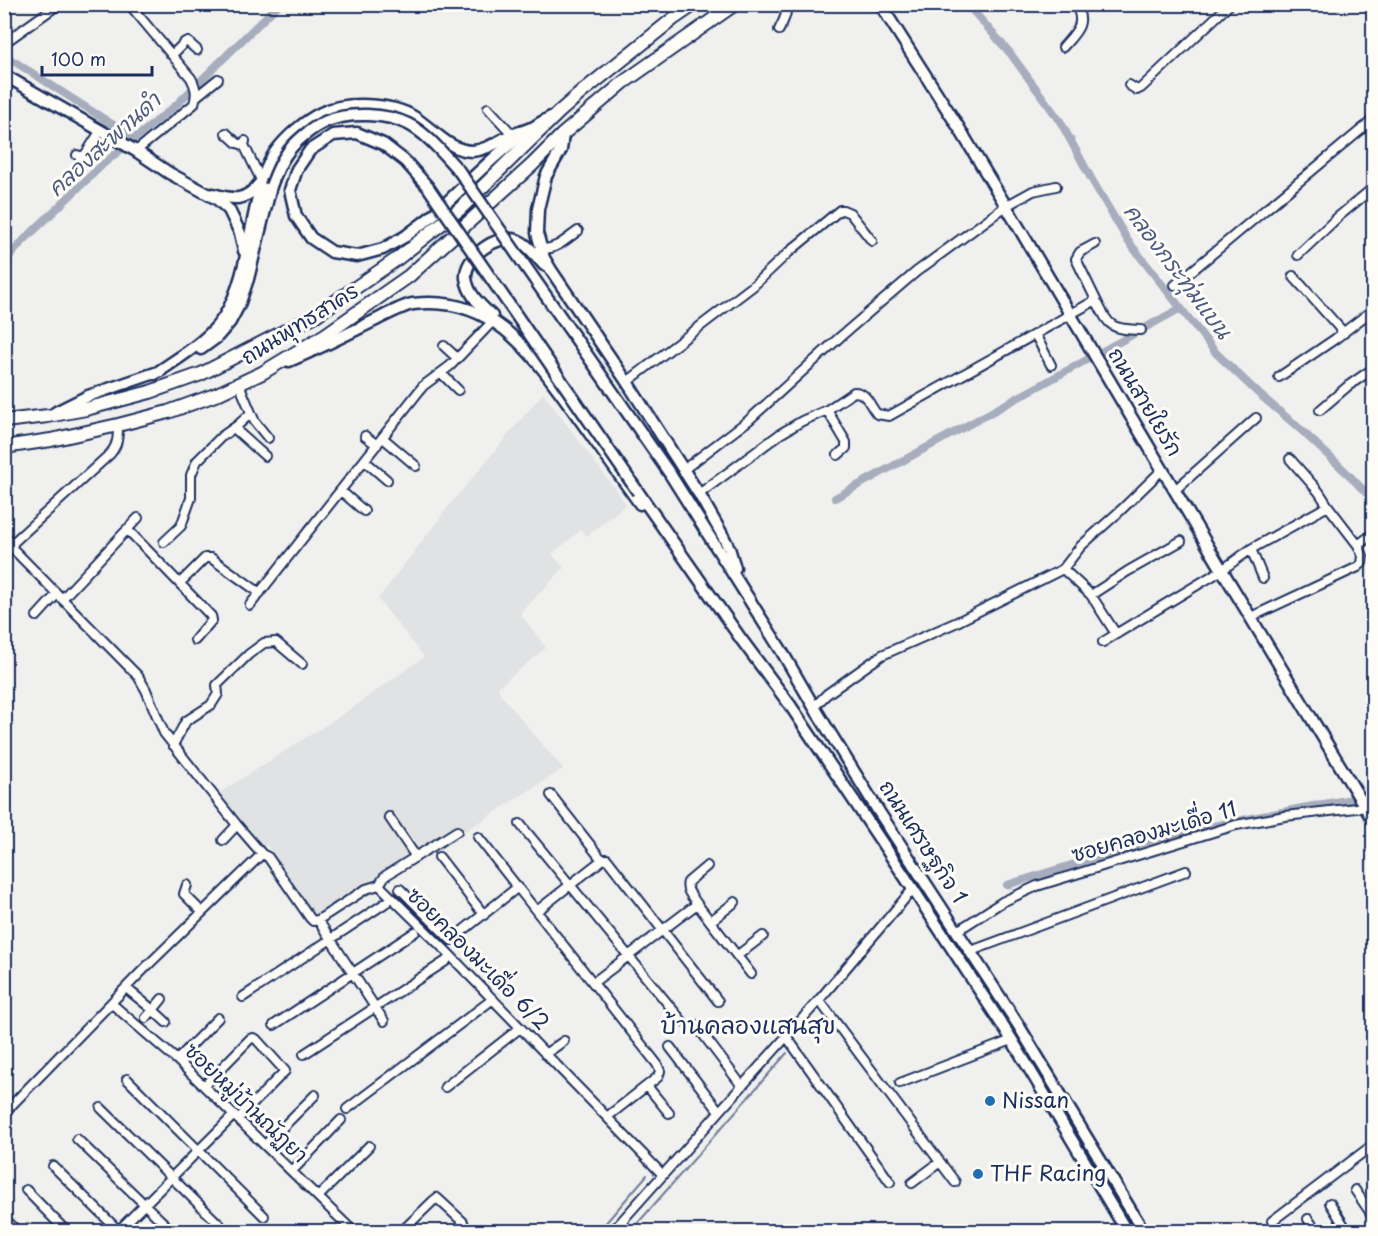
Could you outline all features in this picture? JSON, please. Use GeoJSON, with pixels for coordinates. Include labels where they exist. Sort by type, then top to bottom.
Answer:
{"type":"FeatureCollection","features":[{"type":"Feature","properties":{"kind":"main road"},"geometry":{"type":"LineString","coordinates":[[48,416],[88,396],[172,367],[216,338],[230,322],[248,279],[266,180],[276,151],[299,126],[323,112],[354,105],[385,106],[413,116],[460,150],[487,148],[559,112],[615,64],[695,4]]}},
{"type":"Feature","properties":{"kind":"main road"},"geometry":{"type":"LineString","coordinates":[[735,4],[624,82],[563,134],[561,150],[546,176],[538,209],[537,233],[544,258],[699,494],[729,549],[738,579]]}},
{"type":"Feature","properties":{"kind":"main road","name":"ถนนสายใยรัก"},"geometry":{"type":"LineString","coordinates":[[880,4],[953,118],[1222,570],[1369,807],[1374,822]]}},
{"type":"Feature","properties":{"kind":"main road"},"geometry":{"type":"LineString","coordinates":[[4,75],[217,199],[229,210],[241,238],[244,263]]}},
{"type":"Feature","properties":{"kind":"main road","name":"ถนนพุทธสาคร"},"geometry":{"type":"LineString","coordinates":[[4,421],[86,410],[150,392],[201,374],[316,315],[397,259],[460,209],[559,112]]}},
{"type":"Feature","properties":{"kind":"main road","name":"ถนนเศรษฐกิจ 1"},"geometry":{"type":"LineString","coordinates":[[266,180],[284,156],[306,134],[327,121],[355,115],[383,116],[408,124],[434,144],[459,171],[670,474],[738,579],[879,812],[1017,1023],[1144,1232]]}},
{"type":"Feature","properties":{"kind":"main road","name":"ถนนเศรษฐกิจ 1"},"geometry":{"type":"LineString","coordinates":[[531,128],[499,154],[430,218],[406,236],[383,249],[357,256],[332,252],[311,238],[296,216],[290,190],[297,169],[310,150],[333,135],[357,133],[383,144],[405,160],[428,187],[638,492],[790,705],[1009,1036],[1127,1232]]}},
{"type":"Feature","properties":{"kind":"main road","name":"ถนนพุทธสาคร"},"geometry":{"type":"LineString","coordinates":[[4,447],[51,440],[168,411],[214,395],[262,373],[325,335],[409,276],[563,134]]}},
{"type":"Feature","properties":{"kind":"main road"},"geometry":{"type":"LineString","coordinates":[[204,191],[232,199],[242,198],[266,180]]}},
{"type":"Feature","properties":{"kind":"main road"},"geometry":{"type":"LineString","coordinates":[[155,374],[191,349],[224,317],[241,277],[262,182],[266,180]]}},
{"type":"Feature","properties":{"kind":"main road"},"geometry":{"type":"LineString","coordinates":[[561,285],[535,255],[515,239],[496,241],[479,252],[469,265],[466,275],[469,289],[478,303],[538,362],[683,565],[706,589]]}},
{"type":"Feature","properties":{"kind":"main road"},"geometry":{"type":"LineString","coordinates":[[262,373],[314,351],[411,304],[435,303],[460,306],[485,316],[510,332]]}},
{"type":"Feature","properties":{"kind":"main road"},"geometry":{"type":"LineString","coordinates":[[1009,1036],[1017,1023]]}},
{"type":"Feature","properties":{"kind":"street"},"geometry":{"type":"LineString","coordinates":[[4,43],[59,4]]}},
{"type":"Feature","properties":{"kind":"street"},"geometry":{"type":"LineString","coordinates":[[129,4],[192,78],[197,96]]}},
{"type":"Feature","properties":{"kind":"street"},"geometry":{"type":"LineString","coordinates":[[779,30],[786,14],[784,4]]}},
{"type":"Feature","properties":{"kind":"street"},"geometry":{"type":"LineString","coordinates":[[1063,47],[1081,23],[1081,17],[1075,4]]}},
{"type":"Feature","properties":{"kind":"street"},"geometry":{"type":"LineString","coordinates":[[1129,85],[1137,90],[1141,88],[1230,4]]}},
{"type":"Feature","properties":{"kind":"street"},"geometry":{"type":"LineString","coordinates":[[172,55],[185,42],[197,50]]}},
{"type":"Feature","properties":{"kind":"street"},"geometry":{"type":"LineString","coordinates":[[136,151],[194,104],[197,96],[218,79]]}},
{"type":"Feature","properties":{"kind":"street"},"geometry":{"type":"LineString","coordinates":[[4,85],[6,113],[4,119]]}},
{"type":"Feature","properties":{"kind":"street"},"geometry":{"type":"LineString","coordinates":[[488,108],[513,135]]}},
{"type":"Feature","properties":{"kind":"street"},"geometry":{"type":"LineString","coordinates":[[1175,285],[1374,118]]}},
{"type":"Feature","properties":{"kind":"street"},"geometry":{"type":"LineString","coordinates":[[77,155],[83,157],[101,130]]}},
{"type":"Feature","properties":{"kind":"street"},"geometry":{"type":"LineString","coordinates":[[226,133],[237,143],[245,143],[266,180]]}},
{"type":"Feature","properties":{"kind":"street"},"geometry":{"type":"LineString","coordinates":[[683,470],[749,420],[915,272],[1006,206],[1033,191],[1056,186]]}},
{"type":"Feature","properties":{"kind":"street"},"geometry":{"type":"LineString","coordinates":[[1298,255],[1374,187]]}},
{"type":"Feature","properties":{"kind":"street"},"geometry":{"type":"LineString","coordinates":[[627,382],[753,286],[789,252],[840,210],[850,213],[872,241]]}},
{"type":"Feature","properties":{"kind":"street"},"geometry":{"type":"LineString","coordinates":[[542,249],[554,247],[578,231]]}},
{"type":"Feature","properties":{"kind":"street"},"geometry":{"type":"LineString","coordinates":[[1095,244],[1080,252],[1076,259],[1106,320],[1115,328],[1141,330]]}},
{"type":"Feature","properties":{"kind":"street"},"geometry":{"type":"LineString","coordinates":[[1293,276],[1344,333]]}},
{"type":"Feature","properties":{"kind":"street"},"geometry":{"type":"LineString","coordinates":[[699,494],[780,434],[827,410],[854,392],[865,396],[877,414],[889,416],[1096,300]]}},
{"type":"Feature","properties":{"kind":"street"},"geometry":{"type":"LineString","coordinates":[[1279,377],[1344,333],[1374,309]]}},
{"type":"Feature","properties":{"kind":"street"},"geometry":{"type":"LineString","coordinates":[[250,605],[423,386],[441,373],[493,321]]}},
{"type":"Feature","properties":{"kind":"street"},"geometry":{"type":"LineString","coordinates":[[1035,334],[1051,365]]}},
{"type":"Feature","properties":{"kind":"street"},"geometry":{"type":"LineString","coordinates":[[444,346],[457,358]]}},
{"type":"Feature","properties":{"kind":"street"},"geometry":{"type":"LineString","coordinates":[[1320,410],[1374,368]]}},
{"type":"Feature","properties":{"kind":"street"},"geometry":{"type":"LineString","coordinates":[[441,373],[458,390]]}},
{"type":"Feature","properties":{"kind":"street"},"geometry":{"type":"LineString","coordinates":[[239,384],[255,422],[268,438]]}},
{"type":"Feature","properties":{"kind":"street"},"geometry":{"type":"LineString","coordinates":[[827,410],[846,442],[846,448],[838,455]]}},
{"type":"Feature","properties":{"kind":"street"},"geometry":{"type":"LineString","coordinates":[[164,542],[181,526],[190,498],[191,475],[197,461],[221,437],[252,413]]}},
{"type":"Feature","properties":{"kind":"street"},"geometry":{"type":"LineString","coordinates":[[1175,490],[1256,418]]}},
{"type":"Feature","properties":{"kind":"street"},"geometry":{"type":"LineString","coordinates":[[9,547],[110,454],[118,439],[118,425]]}},
{"type":"Feature","properties":{"kind":"street"},"geometry":{"type":"LineString","coordinates":[[238,425],[237,431],[265,456]]}},
{"type":"Feature","properties":{"kind":"street"},"geometry":{"type":"LineString","coordinates":[[365,436],[377,445]]}},
{"type":"Feature","properties":{"kind":"street"},"geometry":{"type":"LineString","coordinates":[[383,438],[416,466]]}},
{"type":"Feature","properties":{"kind":"street"},"geometry":{"type":"LineString","coordinates":[[1251,617],[1358,567],[1363,560],[1358,545],[1319,492],[1290,459]]}},
{"type":"Feature","properties":{"kind":"street"},"geometry":{"type":"LineString","coordinates":[[364,461],[387,480]]}},
{"type":"Feature","properties":{"kind":"street"},"geometry":{"type":"LineString","coordinates":[[814,707],[827,694],[882,655],[955,623],[1063,569],[1081,546],[1163,469]]}},
{"type":"Feature","properties":{"kind":"street"},"geometry":{"type":"LineString","coordinates":[[341,491],[364,511]]}},
{"type":"Feature","properties":{"kind":"street"},"geometry":{"type":"LineString","coordinates":[[1103,642],[1222,570],[1251,549],[1328,506]]}},
{"type":"Feature","properties":{"kind":"street"},"geometry":{"type":"LineString","coordinates":[[37,616],[138,518]]}},
{"type":"Feature","properties":{"kind":"street"},"geometry":{"type":"LineString","coordinates":[[127,529],[211,616],[212,620],[195,640]]}},
{"type":"Feature","properties":{"kind":"street"},"geometry":{"type":"LineString","coordinates":[[1358,545],[1374,533]]}},
{"type":"Feature","properties":{"kind":"street"},"geometry":{"type":"LineString","coordinates":[[4,535],[9,547],[60,596],[143,683],[160,726],[173,745],[237,825],[262,854],[268,857],[310,918],[314,921],[318,920],[384,1022]]}},
{"type":"Feature","properties":{"kind":"street"},"geometry":{"type":"LineString","coordinates":[[1091,595],[1181,541]]}},
{"type":"Feature","properties":{"kind":"street"},"geometry":{"type":"LineString","coordinates":[[1251,549],[1263,578]]}},
{"type":"Feature","properties":{"kind":"street"},"geometry":{"type":"LineString","coordinates":[[180,583],[205,558],[211,558],[260,593]]}},
{"type":"Feature","properties":{"kind":"street"},"geometry":{"type":"LineString","coordinates":[[1063,569],[1091,595],[1116,634]]}},
{"type":"Feature","properties":{"kind":"street"},"geometry":{"type":"LineString","coordinates":[[173,745],[186,721],[211,705],[218,694],[217,685],[264,643],[276,642],[302,664]]}},
{"type":"Feature","properties":{"kind":"street"},"geometry":{"type":"LineString","coordinates":[[551,795],[602,860]]}},
{"type":"Feature","properties":{"kind":"street","name":"ซอยคลองมะเดื่อ 11"},"geometry":{"type":"LineString","coordinates":[[957,931],[1002,902],[1037,886],[1125,859],[1245,823],[1285,816],[1369,807]]}},
{"type":"Feature","properties":{"kind":"street"},"geometry":{"type":"LineString","coordinates":[[389,817],[416,857]]}},
{"type":"Feature","properties":{"kind":"street"},"geometry":{"type":"LineString","coordinates":[[520,824],[682,1021]]}},
{"type":"Feature","properties":{"kind":"street"},"geometry":{"type":"LineString","coordinates":[[223,840],[237,825]]}},
{"type":"Feature","properties":{"kind":"street"},"geometry":{"type":"LineString","coordinates":[[379,885],[385,876],[457,831]]}},
{"type":"Feature","properties":{"kind":"street"},"geometry":{"type":"LineString","coordinates":[[478,837],[657,1064],[660,1071],[658,1077],[607,1117]]}},
{"type":"Feature","properties":{"kind":"street"},"geometry":{"type":"LineString","coordinates":[[4,1113],[111,1003],[262,854]]}},
{"type":"Feature","properties":{"kind":"street"},"geometry":{"type":"LineString","coordinates":[[439,857],[484,915]]}},
{"type":"Feature","properties":{"kind":"street"},"geometry":{"type":"LineString","coordinates":[[537,911],[602,860],[607,859],[718,1000]]}},
{"type":"Feature","properties":{"kind":"street"},"geometry":{"type":"LineString","coordinates":[[707,866],[688,882],[687,889],[751,974]]}},
{"type":"Feature","properties":{"kind":"street"},"geometry":{"type":"LineString","coordinates":[[971,951],[1186,871]]}},
{"type":"Feature","properties":{"kind":"street"},"geometry":{"type":"LineString","coordinates":[[187,885],[184,894],[202,912]]}},
{"type":"Feature","properties":{"kind":"street","name":"ซอยคลองมะเดื่อ 6/2"},"geometry":{"type":"LineString","coordinates":[[318,920],[366,889],[379,885],[663,1175]]}},
{"type":"Feature","properties":{"kind":"street"},"geometry":{"type":"LineString","coordinates":[[400,889],[451,940],[518,887]]}},
{"type":"Feature","properties":{"kind":"street"},"geometry":{"type":"LineString","coordinates":[[612,1232],[819,1000],[913,889]]}},
{"type":"Feature","properties":{"kind":"street"},"geometry":{"type":"LineString","coordinates":[[243,997],[387,902]]}},
{"type":"Feature","properties":{"kind":"street"},"geometry":{"type":"LineString","coordinates":[[711,921],[735,902]]}},
{"type":"Feature","properties":{"kind":"street"},"geometry":{"type":"LineString","coordinates":[[594,982],[697,904]]}},
{"type":"Feature","properties":{"kind":"street"},"geometry":{"type":"LineString","coordinates":[[274,1025],[415,932]]}},
{"type":"Feature","properties":{"kind":"street"},"geometry":{"type":"LineString","coordinates":[[738,955],[763,936]]}},
{"type":"Feature","properties":{"kind":"street"},"geometry":{"type":"LineString","coordinates":[[304,1054],[446,961]]}},
{"type":"Feature","properties":{"kind":"street"},"geometry":{"type":"LineString","coordinates":[[126,988],[166,1022]]}},
{"type":"Feature","properties":{"kind":"street"},"geometry":{"type":"LineString","coordinates":[[146,1018],[162,999]]}},
{"type":"Feature","properties":{"kind":"street"},"geometry":{"type":"LineString","coordinates":[[347,1109],[493,999]]}},
{"type":"Feature","properties":{"kind":"street"},"geometry":{"type":"LineString","coordinates":[[819,1000],[955,1182]]}},
{"type":"Feature","properties":{"kind":"street","name":"ซอยหมู่บ้านณัฏยา"},"geometry":{"type":"LineString","coordinates":[[111,1003],[177,1060],[354,1232]]}},
{"type":"Feature","properties":{"kind":"street"},"geometry":{"type":"LineString","coordinates":[[177,1060],[218,1018]]}},
{"type":"Feature","properties":{"kind":"street"},"geometry":{"type":"LineString","coordinates":[[696,1025],[742,1086]]}},
{"type":"Feature","properties":{"kind":"street"},"geometry":{"type":"LineString","coordinates":[[445,1088],[520,1028]]}},
{"type":"Feature","properties":{"kind":"street"},"geometry":{"type":"LineString","coordinates":[[786,1036],[890,1182]]}},
{"type":"Feature","properties":{"kind":"street"},"geometry":{"type":"LineString","coordinates":[[900,1083],[1009,1036]]}},
{"type":"Feature","properties":{"kind":"street"},"geometry":{"type":"LineString","coordinates":[[53,1166],[119,1231],[199,1150],[285,1071],[253,1038],[204,1086]]}},
{"type":"Feature","properties":{"kind":"street"},"geometry":{"type":"LineString","coordinates":[[546,1054],[564,1041]]}},
{"type":"Feature","properties":{"kind":"street"},"geometry":{"type":"LineString","coordinates":[[670,1047],[719,1112]]}},
{"type":"Feature","properties":{"kind":"street"},"geometry":{"type":"LineString","coordinates":[[127,1079],[264,1216]]}},
{"type":"Feature","properties":{"kind":"street"},"geometry":{"type":"LineString","coordinates":[[647,1086],[669,1113]]}},
{"type":"Feature","properties":{"kind":"street"},"geometry":{"type":"LineString","coordinates":[[265,1145],[315,1095]]}},
{"type":"Feature","properties":{"kind":"street"},"geometry":{"type":"LineString","coordinates":[[101,1108],[227,1232]]}},
{"type":"Feature","properties":{"kind":"street"},"geometry":{"type":"LineString","coordinates":[[292,1172],[341,1120]]}},
{"type":"Feature","properties":{"kind":"street"},"geometry":{"type":"LineString","coordinates":[[77,1138],[173,1232]]}},
{"type":"Feature","properties":{"kind":"street"},"geometry":{"type":"LineString","coordinates":[[1272,1221],[1374,1144]]}},
{"type":"Feature","properties":{"kind":"street"},"geometry":{"type":"LineString","coordinates":[[318,1197],[369,1146]]}},
{"type":"Feature","properties":{"kind":"street"},"geometry":{"type":"LineString","coordinates":[[912,1184],[940,1162]]}},
{"type":"Feature","properties":{"kind":"street"},"geometry":{"type":"LineString","coordinates":[[26,1190],[68,1232]]}},
{"type":"Feature","properties":{"kind":"street"},"geometry":{"type":"LineString","coordinates":[[1355,1190],[1374,1218]]}},
{"type":"Feature","properties":{"kind":"street"},"geometry":{"type":"LineString","coordinates":[[401,1232],[437,1198],[462,1222],[464,1226],[460,1232]]}},
{"type":"Feature","properties":{"kind":"street"},"geometry":{"type":"LineString","coordinates":[[1330,1203],[1348,1232]]}},
{"type":"Feature","properties":{"kind":"street"},"geometry":{"type":"LineString","coordinates":[[4,1218],[18,1232]]}},
{"type":"Feature","properties":{"kind":"street"},"geometry":{"type":"LineString","coordinates":[[1308,1219],[1317,1232]]}},
{"type":"Feature","properties":{"kind":"street"},"geometry":{"type":"LineString","coordinates":[[1366,1232],[1374,1226]]}},
{"type":"Feature","properties":{"kind":"shaded area"},"geometry":{"type":"Polygon","coordinates":[[[543,393],[626,504],[587,536],[581,530],[552,554],[564,568],[520,613],[546,648],[498,687],[501,695],[563,769],[385,882],[317,917],[267,845],[263,847],[219,793],[345,713],[424,657],[378,599],[448,507],[543,393]]]}},
{"type":"Feature","properties":{"kind":"waterway","name":"คลองสะพานดำ"},"geometry":{"type":"LineString","coordinates":[[4,262],[102,165],[175,106],[279,4]]}},
{"type":"Feature","properties":{"kind":"waterway","name":"คลองกระทุ่มแบน"},"geometry":{"type":"LineString","coordinates":[[967,4],[1010,53],[1060,121],[1128,241],[1216,353],[1299,428],[1374,501]]}},
{"type":"Feature","properties":{"kind":"waterway"},"geometry":{"type":"LineString","coordinates":[[4,55],[134,138]]}},
{"type":"Feature","properties":{"kind":"waterway"},"geometry":{"type":"LineString","coordinates":[[835,498],[1181,308]]}},
{"type":"Feature","properties":{"kind":"waterway"},"geometry":{"type":"LineString","coordinates":[[1007,885],[1168,835],[1374,795]]}},
{"type":"Feature","properties":{"kind":"waterway"},"geometry":{"type":"LineString","coordinates":[[630,1232],[787,1053]]}},
{"type":"Feature","properties":{"kind":"waterway"},"geometry":{"type":"LineString","coordinates":[[598,1232],[647,1175]]}},
{"type":"Feature","properties":{"kind":"place","name":"Nissan"},"geometry":{"type":"Point","coordinates":[990,1101]}},
{"type":"Feature","properties":{"kind":"place","name":"THF Racing"},"geometry":{"type":"Point","coordinates":[978,1174]}},
{"type":"Feature","properties":{"kind":"district","name":"บ้านคลองแสนสุข"},"geometry":{"type":"Point","coordinates":[748,1026]}}]}
